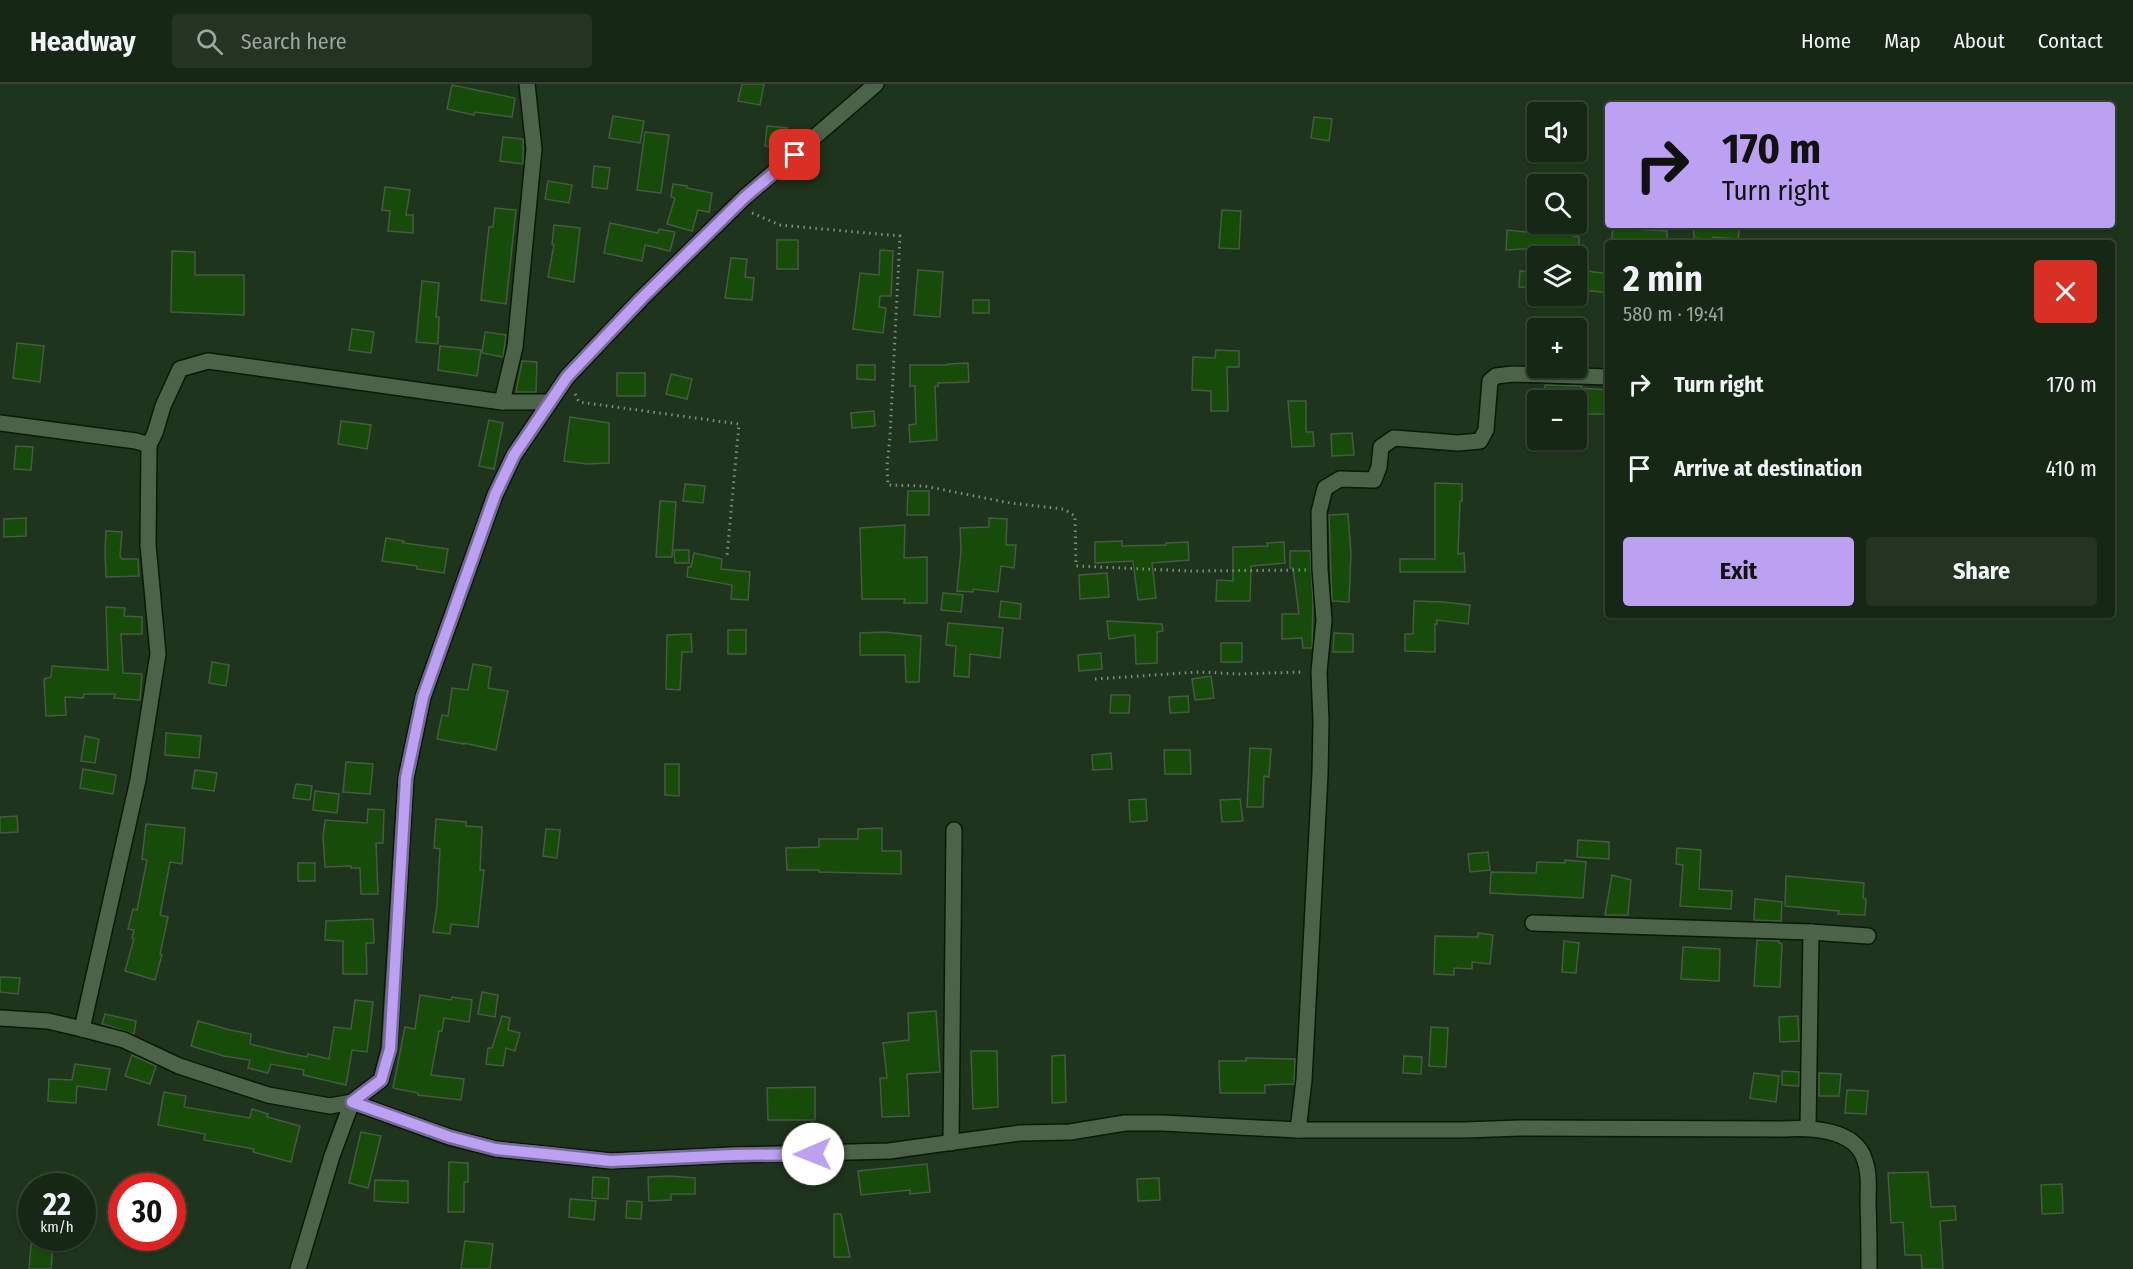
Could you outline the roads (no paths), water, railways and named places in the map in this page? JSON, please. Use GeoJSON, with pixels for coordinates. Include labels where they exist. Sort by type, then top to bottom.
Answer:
{"type":"FeatureCollection","features":[{"type":"Feature","properties":{"kind":"street"},"geometry":{"type":"LineString","coordinates":[[502,402],[515,347],[534,149],[527,84]]}},
{"type":"Feature","properties":{"kind":"street"},"geometry":{"type":"LineString","coordinates":[[0,1018],[48,1021],[124,1040],[179,1066],[268,1095],[330,1106],[352,1102],[381,1080],[390,1049],[406,778],[423,697],[495,495],[514,455],[567,377],[642,298],[745,197],[876,84]]}},
{"type":"Feature","properties":{"kind":"street"},"geometry":{"type":"LineString","coordinates":[[82,1029],[138,780],[158,654],[148,545],[149,445],[163,405],[180,369],[208,361],[502,402],[550,402]]}},
{"type":"Feature","properties":{"kind":"street"},"geometry":{"type":"LineString","coordinates":[[1298,1130],[1304,1080],[1320,774],[1322,722],[1320,672],[1324,620],[1319,512],[1325,488],[1340,479],[1374,480],[1379,466],[1381,447],[1394,438],[1458,443],[1480,441],[1486,430],[1490,381],[1496,376],[1513,374],[1605,377]]}},
{"type":"Feature","properties":{"kind":"street"},"geometry":{"type":"LineString","coordinates":[[0,423],[136,441],[149,445]]}},
{"type":"Feature","properties":{"kind":"street"},"geometry":{"type":"LineString","coordinates":[[951,1143],[954,830]]}},
{"type":"Feature","properties":{"kind":"street"},"geometry":{"type":"LineString","coordinates":[[1533,922],[1868,936]]}},
{"type":"Feature","properties":{"kind":"street"},"geometry":{"type":"LineString","coordinates":[[1808,1127],[1811,932]]}},
{"type":"Feature","properties":{"kind":"street"},"geometry":{"type":"LineString","coordinates":[[352,1102],[450,1137],[496,1149],[611,1161],[889,1151],[1020,1133],[1070,1132],[1125,1123],[1298,1130],[1783,1129],[1808,1127],[1829,1131],[1854,1143],[1864,1157],[1868,1176],[1869,1269]]}},
{"type":"Feature","properties":{"kind":"street"},"geometry":{"type":"LineString","coordinates":[[298,1269],[332,1156],[352,1102]]}}]}
